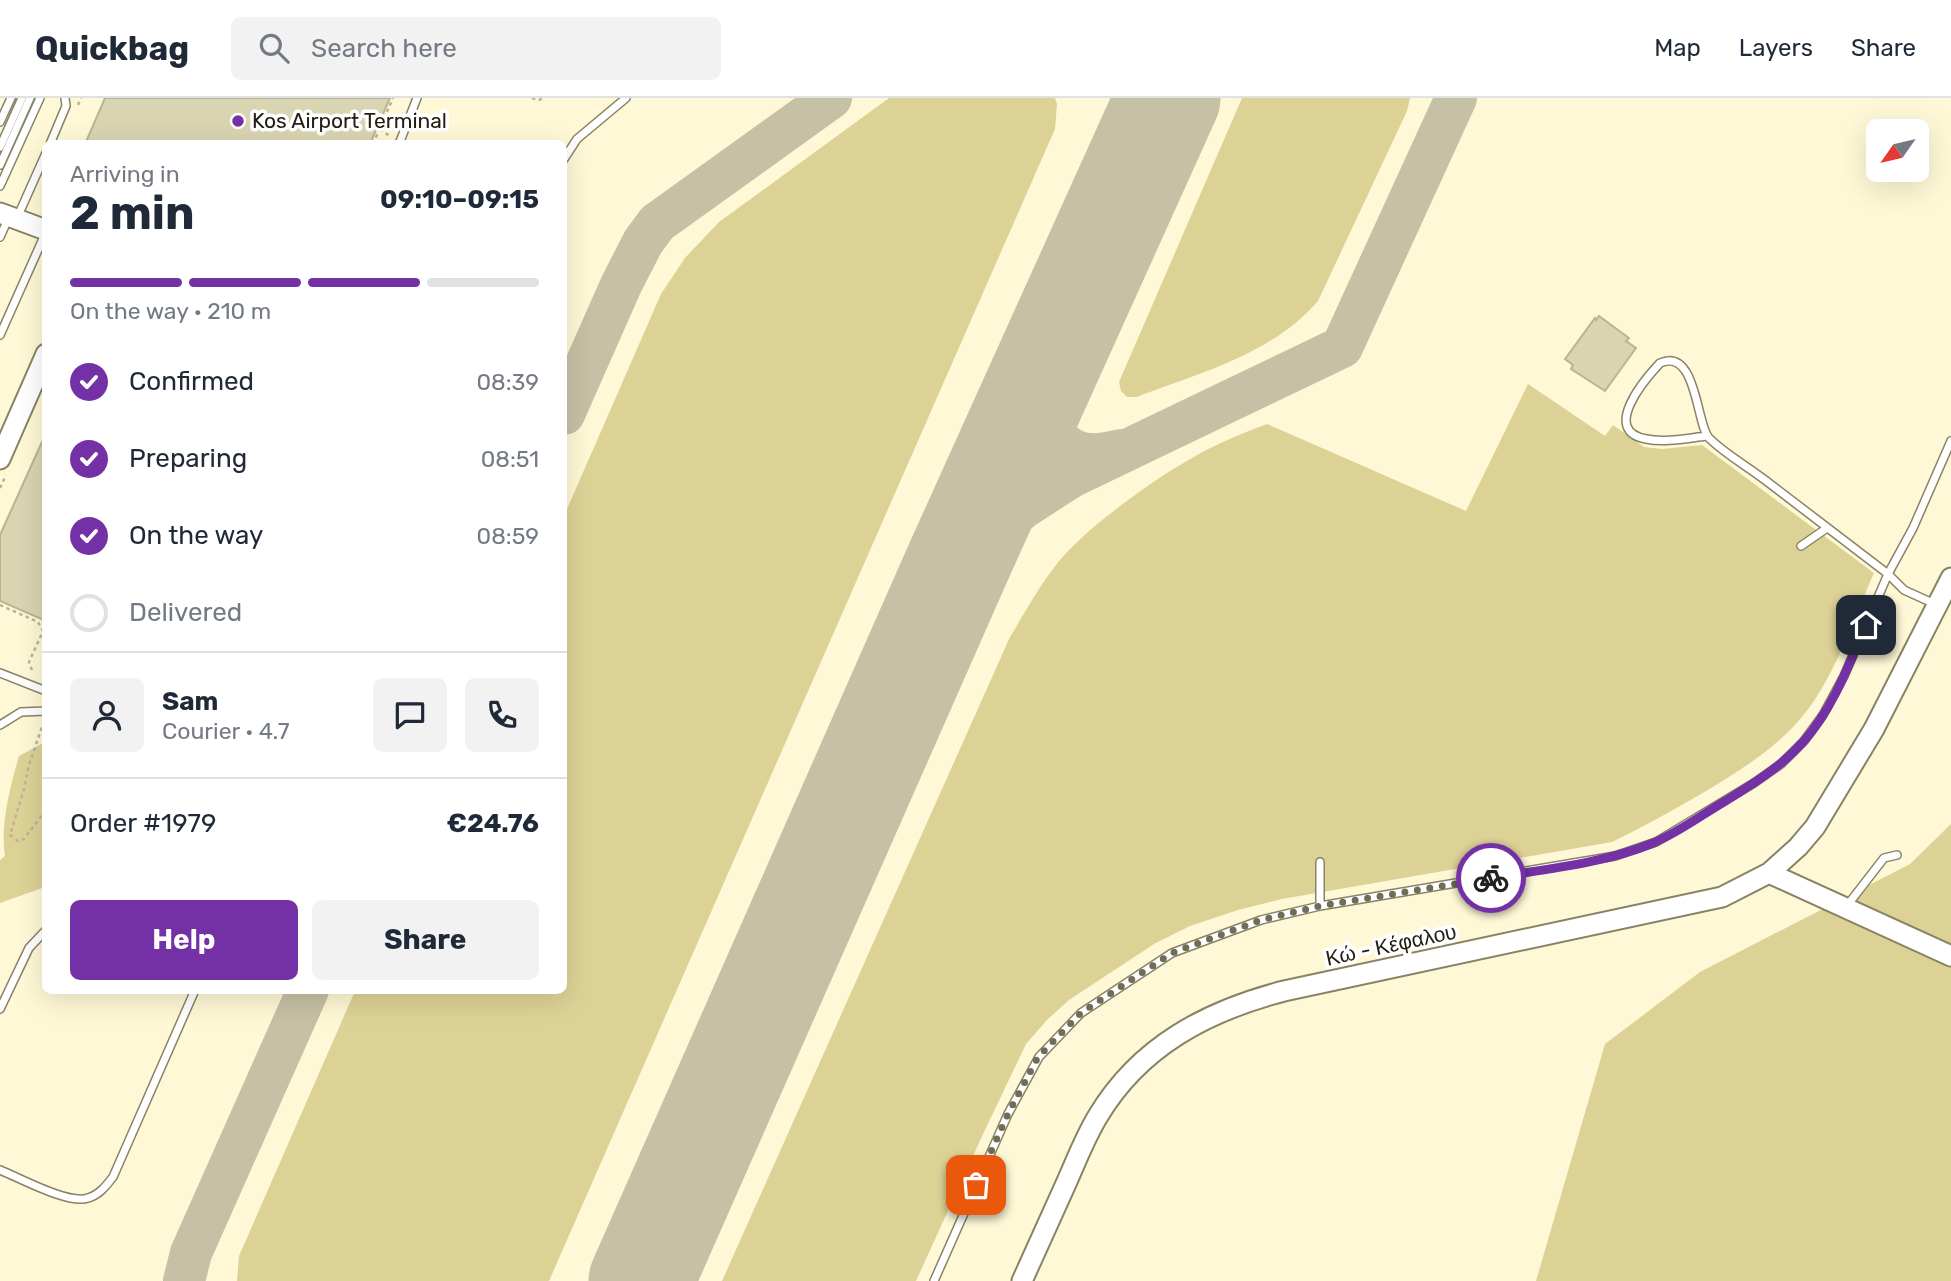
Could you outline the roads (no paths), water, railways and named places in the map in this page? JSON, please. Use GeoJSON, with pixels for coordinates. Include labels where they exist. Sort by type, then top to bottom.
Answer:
{"type":"FeatureCollection","features":[{"type":"Feature","properties":{"kind":"main road"},"geometry":{"type":"LineString","coordinates":[[9,216],[42,229]]}},
{"type":"Feature","properties":{"kind":"main road"},"geometry":{"type":"LineString","coordinates":[[0,459],[42,363]]}},
{"type":"Feature","properties":{"kind":"main road","name":"Κώ - Κέφαλου"},"geometry":{"type":"LineString","coordinates":[[1022,1281],[1080,1147],[1099,1114],[1117,1089],[1159,1048],[1210,1015],[1243,1002],[1284,991],[1722,897],[1769,873],[1798,847],[1815,827],[1874,729],[1951,578]]}},
{"type":"Feature","properties":{"kind":"main road"},"geometry":{"type":"LineString","coordinates":[[1769,873],[1951,956]]}},
{"type":"Feature","properties":{"kind":"lane"},"geometry":{"type":"LineString","coordinates":[[0,122],[11,98]]}},
{"type":"Feature","properties":{"kind":"lane"},"geometry":{"type":"LineString","coordinates":[[0,147],[22,98]]}},
{"type":"Feature","properties":{"kind":"lane"},"geometry":{"type":"LineString","coordinates":[[0,165],[30,98]]}},
{"type":"Feature","properties":{"kind":"lane"},"geometry":{"type":"LineString","coordinates":[[0,186],[40,98]]}},
{"type":"Feature","properties":{"kind":"lane"},"geometry":{"type":"LineString","coordinates":[[52,140],[66,106],[65,98]]}},
{"type":"Feature","properties":{"kind":"lane"},"geometry":{"type":"LineString","coordinates":[[401,140],[417,98]]}},
{"type":"Feature","properties":{"kind":"lane"},"geometry":{"type":"LineString","coordinates":[[567,154],[577,139],[626,98]]}},
{"type":"Feature","properties":{"kind":"lane"},"geometry":{"type":"LineString","coordinates":[[0,237],[9,216],[42,160]]}},
{"type":"Feature","properties":{"kind":"lane"},"geometry":{"type":"LineString","coordinates":[[0,335],[42,240]]}},
{"type":"Feature","properties":{"kind":"lane"},"geometry":{"type":"LineString","coordinates":[[1707,436],[1647,440],[1629,430],[1624,415],[1660,363],[1666,360],[1672,362],[1686,373],[1697,398],[1707,436],[1888,574],[1904,590],[1937,605]]}},
{"type":"Feature","properties":{"kind":"lane"},"geometry":{"type":"LineString","coordinates":[[934,1281],[1008,1114],[1038,1057],[1081,1013],[1172,953],[1261,920],[1320,906],[1615,856],[1656,842],[1781,764],[1804,741],[1823,715],[1844,676],[1888,574],[1913,528],[1951,441]]}},
{"type":"Feature","properties":{"kind":"lane"},"geometry":{"type":"LineString","coordinates":[[1801,546],[1827,528]]}},
{"type":"Feature","properties":{"kind":"lane"},"geometry":{"type":"LineString","coordinates":[[0,673],[42,689]]}},
{"type":"Feature","properties":{"kind":"lane"},"geometry":{"type":"LineString","coordinates":[[0,725],[21,712],[42,711]]}},
{"type":"Feature","properties":{"kind":"lane"},"geometry":{"type":"LineString","coordinates":[[1846,907],[1884,858],[1897,855]]}},
{"type":"Feature","properties":{"kind":"lane"},"geometry":{"type":"LineString","coordinates":[[1320,862],[1320,906]]}},
{"type":"Feature","properties":{"kind":"lane"},"geometry":{"type":"LineString","coordinates":[[0,1009],[29,948],[42,934]]}},
{"type":"Feature","properties":{"kind":"lane"},"geometry":{"type":"LineString","coordinates":[[0,1170],[71,1199],[88,1198],[106,1186],[113,1177],[193,994]]}},
{"type":"Feature","properties":{"kind":"place","name":"Kos Airport Terminal"},"geometry":{"type":"Point","coordinates":[238,121]}}]}
